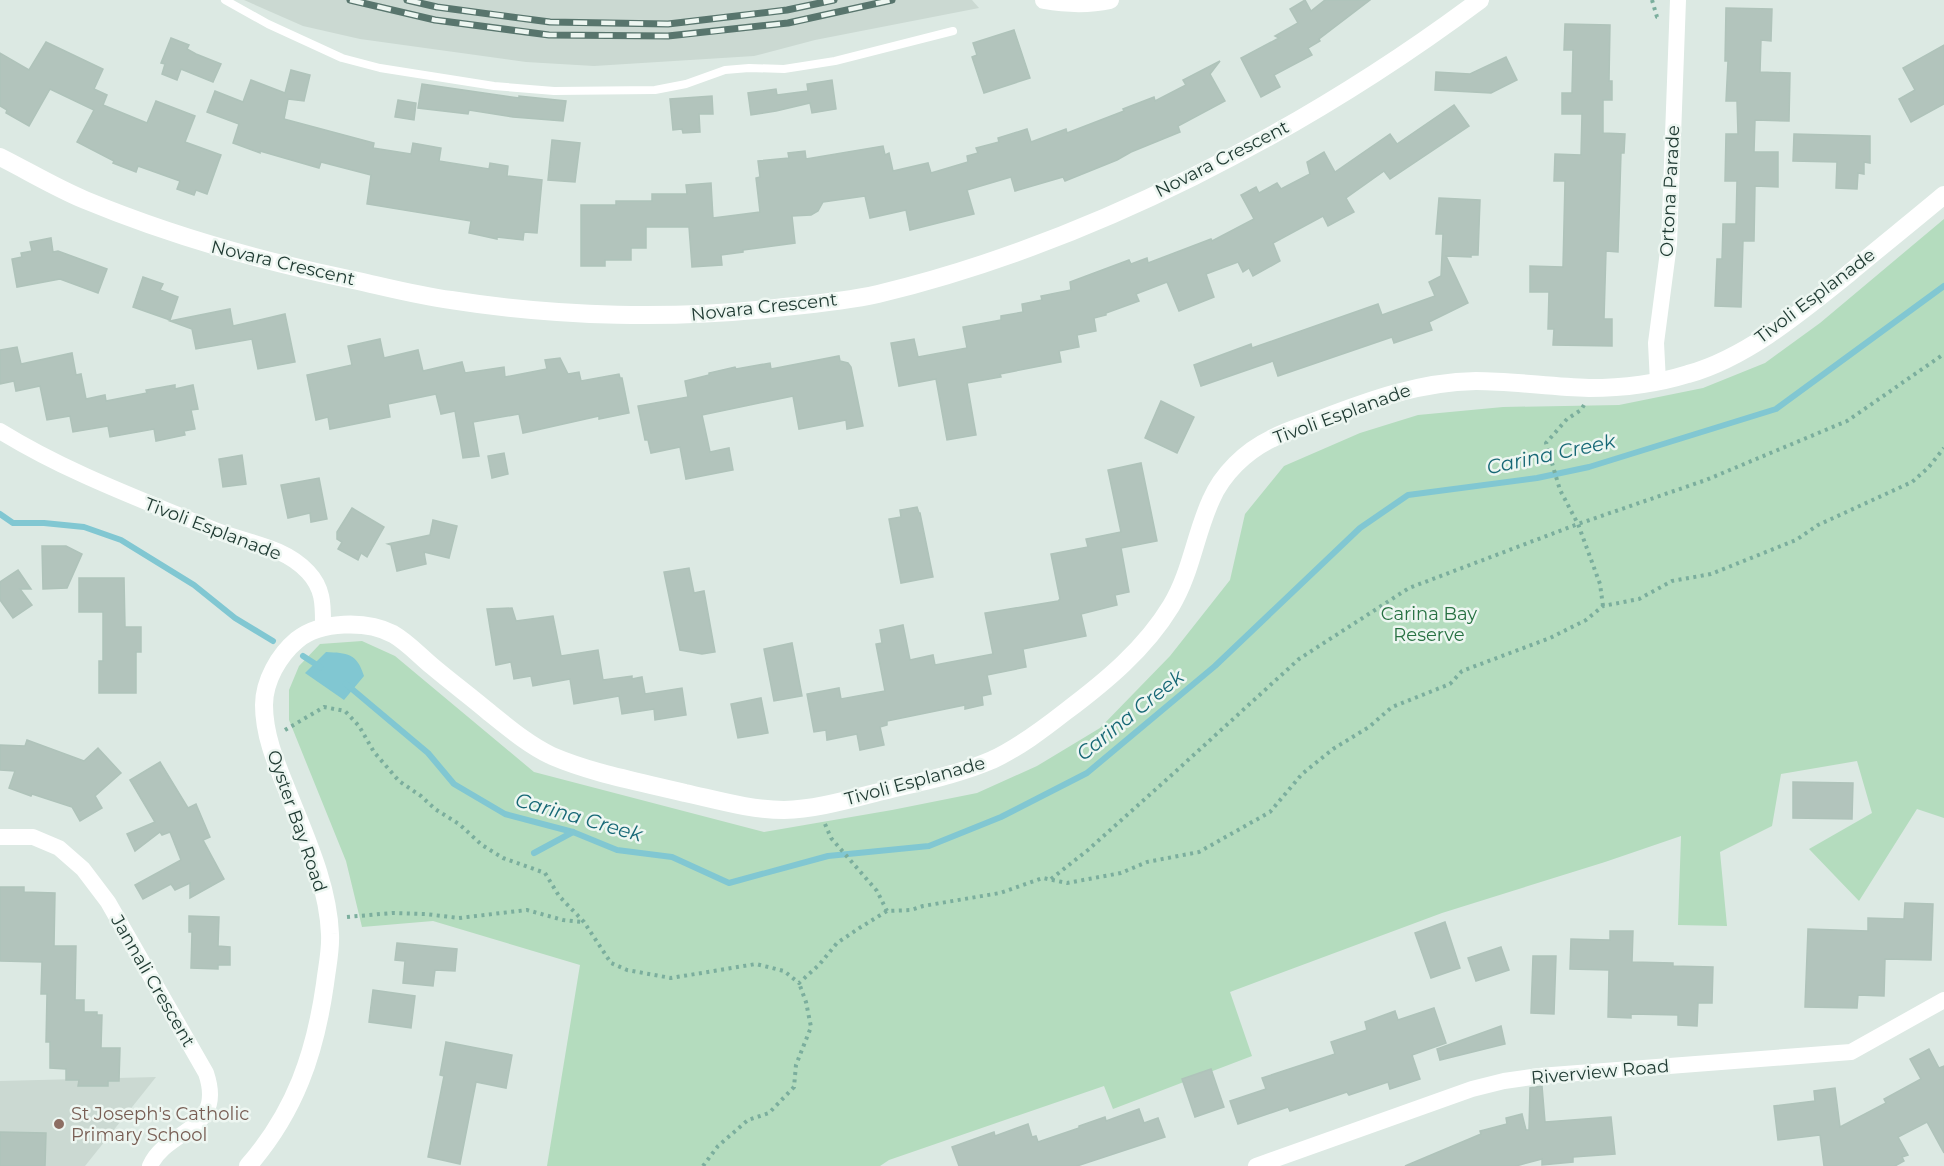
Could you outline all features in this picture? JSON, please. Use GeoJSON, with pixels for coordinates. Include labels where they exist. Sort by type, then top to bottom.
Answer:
{"type":"FeatureCollection","features":[{"type":"Feature","properties":{"kind":"street"},"geometry":{"type":"LineString","coordinates":[[1044,0],[1066,4],[1091,4],[1110,0]]}},
{"type":"Feature","properties":{"kind":"street","name":"Novara Crescent"},"geometry":{"type":"LineString","coordinates":[[0,156],[82,199],[205,245],[282,266],[451,300],[558,312],[680,315],[749,311],[874,295],[968,269],[1062,235],[1157,193],[1246,148],[1332,100],[1387,67],[1480,0]]}},
{"type":"Feature","properties":{"kind":"street","name":"Ortona Parade"},"geometry":{"type":"LineString","coordinates":[[1658,382],[1656,343],[1669,244],[1678,0]]}},
{"type":"Feature","properties":{"kind":"street","name":"Tivoli Esplanade"},"geometry":{"type":"LineString","coordinates":[[0,431],[26,447],[110,488],[234,538],[278,550],[308,572],[323,597],[323,627],[353,625],[378,627],[398,636],[517,735],[532,746],[557,758],[619,777],[731,803],[779,810],[818,807],[957,772],[994,759],[1037,734],[1082,699],[1124,664],[1171,608],[1188,573],[1210,500],[1225,476],[1244,458],[1270,439],[1385,395],[1416,387],[1478,381],[1593,388],[1658,382],[1696,372],[1725,360],[1782,325],[1944,195]]}},
{"type":"Feature","properties":{"kind":"street","name":"Oyster Bay Road"},"geometry":{"type":"LineString","coordinates":[[248,1166],[280,1125],[297,1093],[322,1007],[330,937],[328,919],[314,858],[268,738],[264,707],[266,689],[276,665],[288,649],[304,634],[323,627]]}},
{"type":"Feature","properties":{"kind":"street","name":"Jannali Crescent"},"geometry":{"type":"LineString","coordinates":[[0,837],[33,837],[59,848],[83,869],[108,902],[206,1073],[210,1086],[210,1099],[206,1112],[194,1128],[154,1157],[150,1166]]}},
{"type":"Feature","properties":{"kind":"street","name":"Riverview Road"},"geometry":{"type":"LineString","coordinates":[[1256,1166],[1472,1089],[1504,1081],[1539,1076],[1851,1052],[1944,1000]]}},
{"type":"Feature","properties":{"kind":"lane"},"geometry":{"type":"LineString","coordinates":[[225,0],[268,24],[342,58],[380,68],[494,86],[554,91],[656,90],[686,84],[725,70],[784,69],[835,61],[953,31]]}},
{"type":"Feature","properties":{"kind":"path"},"geometry":{"type":"LineString","coordinates":[[1051,879],[1088,850],[1164,783],[1299,659],[1410,588],[1578,524],[1706,480],[1847,421],[1944,354]]}},
{"type":"Feature","properties":{"kind":"path"},"geometry":{"type":"LineString","coordinates":[[1593,388],[1581,410],[1567,420],[1546,443],[1560,490],[1578,524],[1600,584],[1603,606]]}},
{"type":"Feature","properties":{"kind":"path"},"geometry":{"type":"LineString","coordinates":[[799,983],[819,965],[837,943],[887,911],[911,910],[1000,893],[1043,878],[1066,882],[1121,873],[1147,862],[1199,852],[1270,812],[1302,774],[1333,749],[1369,727],[1392,707],[1450,684],[1462,672],[1550,638],[1586,620],[1603,606],[1639,599],[1672,581],[1711,574],[1796,540],[1818,525],[1912,482],[1928,468],[1944,448]]}},
{"type":"Feature","properties":{"kind":"path"},"geometry":{"type":"LineString","coordinates":[[299,723],[324,707],[345,711],[359,726],[374,752],[399,781],[459,824],[482,845],[503,858],[545,873],[559,896],[584,922],[611,963],[627,970],[671,978],[756,964],[784,971],[799,983],[811,1027],[796,1065],[794,1088],[769,1113],[748,1120],[718,1146],[703,1166]]}},
{"type":"Feature","properties":{"kind":"path"},"geometry":{"type":"LineString","coordinates":[[831,838],[877,891],[887,911]]}},
{"type":"Feature","properties":{"kind":"path"},"geometry":{"type":"LineString","coordinates":[[328,919],[392,914],[425,914],[459,918],[527,910],[563,920],[584,922]]}},
{"type":"Feature","properties":{"kind":"shaded area"},"geometry":{"type":"Polygon","coordinates":[[[244,0],[972,0],[979,8],[815,40],[754,56],[594,66],[526,62],[360,39],[303,26],[244,0]]]}},
{"type":"Feature","properties":{"kind":"shaded area","name":"St Joseph's Catholic Primary School"},"geometry":{"type":"Polygon","coordinates":[[[156,1077],[85,1166],[0,1166],[0,1081],[156,1077]]]}},
{"type":"Feature","properties":{"kind":"green space","name":"Carina Bay Reserve"},"geometry":{"type":"Polygon","coordinates":[[[1944,219],[1944,818],[1917,809],[1859,901],[1809,849],[1872,813],[1857,761],[1781,774],[1772,826],[1720,852],[1727,926],[1678,925],[1681,836],[1442,913],[1230,992],[1252,1056],[1113,1109],[1104,1086],[889,1160],[880,1166],[547,1166],[580,965],[433,921],[362,927],[346,861],[289,720],[289,690],[299,666],[320,644],[362,641],[395,656],[534,772],[764,832],[977,793],[1037,766],[1100,728],[1170,656],[1230,580],[1245,514],[1284,466],[1360,433],[1418,415],[1503,407],[1619,405],[1703,388],[1765,363],[1820,323],[1944,219]]]}},
{"type":"Feature","properties":{"kind":"water"},"geometry":{"type":"Polygon","coordinates":[[[326,652],[350,656],[358,663],[364,676],[344,700],[305,673],[326,652]]]}},
{"type":"Feature","properties":{"kind":"building"},"geometry":{"type":"Polygon","coordinates":[[[1305,0],[1311,11],[1325,0],[1370,0],[1319,39],[1320,41],[1308,48],[1312,55],[1274,75],[1280,87],[1261,97],[1241,58],[1279,38],[1275,36],[1298,23],[1290,9],[1305,0]]]}},
{"type":"Feature","properties":{"kind":"building"},"geometry":{"type":"Polygon","coordinates":[[[1726,8],[1772,9],[1771,41],[1761,40],[1760,72],[1790,73],[1789,121],[1755,120],[1754,152],[1778,152],[1778,187],[1755,186],[1754,241],[1743,241],[1741,307],[1715,306],[1717,259],[1722,259],[1723,224],[1736,224],[1737,181],[1725,181],[1726,134],[1738,134],[1737,101],[1726,101],[1728,61],[1725,61],[1726,8]]]}},
{"type":"Feature","properties":{"kind":"building"},"geometry":{"type":"Polygon","coordinates":[[[1565,24],[1610,25],[1609,81],[1612,81],[1612,100],[1603,100],[1603,133],[1625,134],[1624,153],[1621,153],[1618,252],[1606,251],[1604,319],[1612,319],[1612,346],[1553,345],[1554,329],[1548,329],[1549,292],[1530,292],[1530,266],[1563,267],[1565,181],[1554,181],[1555,154],[1581,155],[1582,114],[1562,114],[1562,93],[1572,93],[1573,50],[1564,50],[1565,24]]]}},
{"type":"Feature","properties":{"kind":"building"},"geometry":{"type":"Polygon","coordinates":[[[1014,30],[1030,78],[984,93],[972,57],[977,55],[973,43],[1014,30]]]}},
{"type":"Feature","properties":{"kind":"building"},"geometry":{"type":"Polygon","coordinates":[[[171,38],[189,45],[187,49],[196,54],[221,64],[213,82],[181,69],[177,80],[162,74],[165,64],[161,63],[171,38]]]}},
{"type":"Feature","properties":{"kind":"building"},"geometry":{"type":"Polygon","coordinates":[[[46,42],[103,69],[94,89],[107,95],[103,105],[147,123],[156,101],[195,116],[185,142],[221,155],[207,194],[196,190],[194,195],[177,189],[180,181],[138,166],[136,172],[113,163],[114,161],[77,142],[94,110],[50,89],[29,126],[6,113],[7,110],[0,106],[0,53],[29,70],[46,42]]]}},
{"type":"Feature","properties":{"kind":"building"},"geometry":{"type":"Polygon","coordinates":[[[1944,45],[1944,104],[1911,122],[1899,99],[1915,90],[1903,68],[1944,45]]]}},
{"type":"Feature","properties":{"kind":"building"},"geometry":{"type":"Polygon","coordinates":[[[1506,57],[1517,80],[1491,93],[1435,90],[1436,72],[1470,74],[1506,57]]]}},
{"type":"Feature","properties":{"kind":"building"},"geometry":{"type":"Polygon","coordinates":[[[1220,61],[1210,74],[1225,101],[1178,126],[1180,132],[1065,181],[1063,177],[1015,191],[1011,177],[967,190],[974,214],[910,230],[906,210],[870,218],[865,196],[823,202],[818,211],[811,215],[792,216],[795,243],[721,255],[722,265],[692,267],[689,227],[646,227],[646,248],[631,248],[631,260],[605,260],[605,266],[581,266],[581,205],[616,205],[616,201],[652,201],[652,194],[687,194],[686,185],[711,183],[713,218],[760,212],[756,178],[760,177],[758,161],[789,158],[788,153],[805,151],[806,159],[883,146],[885,155],[889,153],[893,171],[928,163],[931,173],[968,162],[967,156],[978,153],[976,148],[999,142],[998,138],[1027,129],[1031,142],[1066,129],[1067,133],[1154,97],[1155,101],[1186,85],[1183,80],[1220,61]]]}},
{"type":"Feature","properties":{"kind":"building"},"geometry":{"type":"Polygon","coordinates":[[[291,70],[310,75],[304,101],[288,99],[284,119],[374,143],[373,148],[411,154],[413,143],[441,148],[439,161],[489,169],[490,163],[508,166],[507,176],[542,180],[537,233],[524,232],[523,240],[497,237],[497,239],[469,233],[471,221],[367,204],[371,175],[321,162],[319,168],[260,151],[260,153],[233,143],[239,124],[207,112],[215,91],[243,102],[251,80],[285,93],[291,70]]]}},
{"type":"Feature","properties":{"kind":"building"},"geometry":{"type":"Polygon","coordinates":[[[832,80],[836,109],[812,113],[810,103],[751,115],[748,93],[776,89],[777,95],[808,91],[807,84],[832,80]]]}},
{"type":"Feature","properties":{"kind":"building"},"geometry":{"type":"Polygon","coordinates":[[[422,84],[519,98],[519,96],[566,101],[563,121],[513,117],[469,110],[468,114],[418,108],[422,84]]]}},
{"type":"Feature","properties":{"kind":"building"},"geometry":{"type":"Polygon","coordinates":[[[712,96],[713,114],[699,114],[700,132],[683,133],[682,129],[673,130],[670,99],[712,96]]]}},
{"type":"Feature","properties":{"kind":"building"},"geometry":{"type":"Polygon","coordinates":[[[398,100],[416,103],[414,120],[395,117],[398,100]]]}},
{"type":"Feature","properties":{"kind":"building"},"geometry":{"type":"Polygon","coordinates":[[[1454,105],[1469,126],[1390,179],[1384,171],[1346,198],[1354,212],[1328,226],[1323,216],[1273,243],[1280,261],[1253,276],[1249,268],[1243,272],[1238,262],[1206,274],[1214,297],[1179,311],[1167,282],[1136,294],[1139,301],[1094,318],[1096,331],[1077,335],[1079,347],[1059,351],[1061,362],[967,383],[976,435],[947,440],[936,379],[899,386],[891,343],[914,339],[918,357],[967,348],[963,327],[1001,320],[1001,316],[1023,312],[1022,304],[1042,300],[1041,296],[1071,290],[1070,282],[1129,260],[1131,264],[1147,258],[1148,263],[1211,239],[1212,241],[1254,219],[1241,195],[1256,187],[1259,193],[1277,183],[1281,189],[1310,174],[1307,162],[1324,152],[1335,172],[1390,134],[1397,144],[1454,105]]]}},
{"type":"Feature","properties":{"kind":"building"},"geometry":{"type":"Polygon","coordinates":[[[1794,134],[1870,136],[1870,163],[1864,162],[1864,174],[1858,173],[1857,189],[1836,188],[1837,162],[1793,161],[1794,134]]]}},
{"type":"Feature","properties":{"kind":"building"},"geometry":{"type":"Polygon","coordinates":[[[552,140],[580,143],[575,182],[548,180],[552,140]]]}},
{"type":"Feature","properties":{"kind":"building"},"geometry":{"type":"Polygon","coordinates":[[[1439,198],[1480,200],[1478,255],[1446,256],[1468,303],[1429,322],[1432,330],[1394,343],[1392,337],[1278,376],[1273,361],[1201,386],[1194,365],[1251,344],[1252,348],[1378,304],[1382,315],[1435,296],[1429,282],[1441,276],[1443,234],[1436,234],[1439,198]]]}},
{"type":"Feature","properties":{"kind":"building"},"geometry":{"type":"Polygon","coordinates":[[[51,238],[53,252],[58,251],[107,269],[98,293],[60,279],[17,287],[12,259],[22,257],[21,253],[32,251],[30,242],[51,238]]]}},
{"type":"Feature","properties":{"kind":"building"},"geometry":{"type":"Polygon","coordinates":[[[143,277],[163,284],[160,290],[178,297],[170,320],[133,307],[143,277]]]}},
{"type":"Feature","properties":{"kind":"building"},"geometry":{"type":"Polygon","coordinates":[[[230,309],[233,326],[285,314],[295,362],[258,369],[252,339],[196,349],[192,329],[170,321],[230,309]]]}},
{"type":"Feature","properties":{"kind":"building"},"geometry":{"type":"Polygon","coordinates":[[[380,339],[384,358],[418,350],[423,371],[462,362],[465,373],[504,367],[505,377],[547,369],[545,360],[560,358],[568,374],[579,372],[581,381],[619,374],[622,378],[629,413],[599,419],[599,416],[523,433],[519,414],[473,422],[479,456],[463,458],[455,411],[441,414],[436,394],[388,404],[390,417],[330,429],[328,417],[316,420],[307,375],[352,365],[348,346],[380,339]]]}},
{"type":"Feature","properties":{"kind":"building"},"geometry":{"type":"Polygon","coordinates":[[[17,347],[21,364],[72,353],[76,375],[81,374],[86,399],[105,395],[106,401],[147,393],[146,390],[175,385],[175,389],[193,385],[198,409],[191,410],[195,429],[184,431],[185,435],[156,441],[154,429],[110,437],[108,426],[73,432],[70,416],[47,420],[40,386],[16,391],[14,381],[0,384],[0,350],[17,347]]]}},
{"type":"Feature","properties":{"kind":"building"},"geometry":{"type":"Polygon","coordinates":[[[839,356],[840,361],[848,363],[851,367],[863,426],[847,429],[846,420],[799,429],[793,396],[702,415],[710,452],[729,448],[733,470],[686,479],[680,447],[651,453],[648,440],[645,440],[638,406],[688,397],[685,381],[735,367],[736,369],[770,363],[771,369],[839,356]]]}},
{"type":"Feature","properties":{"kind":"building"},"geometry":{"type":"Polygon","coordinates":[[[1161,401],[1194,417],[1177,453],[1145,438],[1161,401]]]}},
{"type":"Feature","properties":{"kind":"building"},"geometry":{"type":"Polygon","coordinates":[[[504,453],[508,474],[492,478],[488,456],[504,453]]]}},
{"type":"Feature","properties":{"kind":"building"},"geometry":{"type":"Polygon","coordinates":[[[242,455],[246,484],[223,487],[219,459],[242,455]]]}},
{"type":"Feature","properties":{"kind":"building"},"geometry":{"type":"Polygon","coordinates":[[[1141,463],[1157,541],[1121,548],[1129,592],[1115,595],[1117,605],[1081,614],[1086,636],[1023,649],[1026,667],[987,675],[991,694],[982,696],[983,705],[965,709],[965,705],[887,721],[887,725],[880,727],[884,745],[860,750],[857,734],[827,740],[826,730],[814,732],[807,694],[839,688],[841,699],[885,691],[876,644],[882,643],[880,630],[903,625],[910,660],[933,655],[935,665],[993,654],[985,613],[1058,601],[1060,599],[1051,554],[1088,547],[1086,539],[1121,532],[1108,470],[1141,463]]]}},
{"type":"Feature","properties":{"kind":"building"},"geometry":{"type":"Polygon","coordinates":[[[319,478],[327,519],[311,522],[310,513],[288,518],[281,485],[319,478]]]}},
{"type":"Feature","properties":{"kind":"building"},"geometry":{"type":"Polygon","coordinates":[[[917,507],[933,577],[901,583],[889,519],[901,517],[900,510],[917,507]]]}},
{"type":"Feature","properties":{"kind":"building"},"geometry":{"type":"Polygon","coordinates":[[[352,508],[384,527],[367,557],[361,553],[358,560],[338,549],[342,542],[337,539],[337,532],[352,508]]]}},
{"type":"Feature","properties":{"kind":"building"},"geometry":{"type":"Polygon","coordinates":[[[433,520],[457,526],[449,558],[424,552],[426,564],[397,571],[391,545],[388,544],[430,535],[433,520]]]}},
{"type":"Feature","properties":{"kind":"building"},"geometry":{"type":"Polygon","coordinates":[[[42,546],[66,546],[82,554],[67,588],[43,589],[42,546]]]}},
{"type":"Feature","properties":{"kind":"building"},"geometry":{"type":"Polygon","coordinates":[[[689,568],[694,593],[704,591],[715,652],[702,654],[680,650],[664,572],[689,568]]]}},
{"type":"Feature","properties":{"kind":"building"},"geometry":{"type":"Polygon","coordinates":[[[18,570],[31,589],[20,589],[32,605],[13,618],[0,600],[0,582],[18,570]]]}},
{"type":"Feature","properties":{"kind":"building"},"geometry":{"type":"Polygon","coordinates":[[[79,578],[124,578],[125,627],[141,627],[141,652],[136,652],[136,693],[99,693],[99,661],[103,661],[103,612],[79,612],[79,578]]]}},
{"type":"Feature","properties":{"kind":"building"},"geometry":{"type":"Polygon","coordinates":[[[512,608],[516,621],[553,616],[561,656],[598,650],[603,680],[642,677],[645,694],[682,688],[686,715],[655,720],[654,709],[622,714],[619,696],[574,704],[570,679],[533,686],[531,676],[514,679],[511,662],[496,665],[487,609],[512,608]]]}},
{"type":"Feature","properties":{"kind":"building"},"geometry":{"type":"Polygon","coordinates":[[[792,643],[802,696],[774,701],[764,649],[792,643]]]}},
{"type":"Feature","properties":{"kind":"building"},"geometry":{"type":"Polygon","coordinates":[[[761,698],[768,733],[738,738],[731,704],[761,698]]]}},
{"type":"Feature","properties":{"kind":"building"},"geometry":{"type":"Polygon","coordinates":[[[27,740],[84,761],[98,748],[121,773],[95,796],[102,808],[80,821],[72,807],[9,788],[15,771],[0,770],[0,745],[25,746],[27,740]]]}},
{"type":"Feature","properties":{"kind":"building"},"geometry":{"type":"Polygon","coordinates":[[[160,762],[188,808],[196,804],[210,837],[203,840],[224,879],[190,898],[190,883],[175,890],[171,884],[143,899],[135,885],[181,860],[170,832],[162,835],[160,832],[135,851],[127,834],[155,822],[130,780],[160,762]]]}},
{"type":"Feature","properties":{"kind":"building"},"geometry":{"type":"Polygon","coordinates":[[[1793,782],[1853,783],[1852,819],[1793,818],[1793,782]]]}},
{"type":"Feature","properties":{"kind":"building"},"geometry":{"type":"Polygon","coordinates":[[[0,887],[24,887],[24,892],[55,893],[54,946],[76,946],[75,1000],[84,1000],[84,1012],[97,1012],[97,1015],[102,1015],[101,1048],[120,1048],[119,1081],[108,1081],[108,1086],[78,1086],[79,1080],[66,1080],[66,1069],[50,1068],[50,1042],[46,1042],[47,994],[41,994],[42,962],[0,961],[0,887]]]}},
{"type":"Feature","properties":{"kind":"building"},"geometry":{"type":"Polygon","coordinates":[[[1905,903],[1933,904],[1931,960],[1885,959],[1884,996],[1858,995],[1857,1008],[1805,1007],[1808,929],[1868,931],[1868,918],[1904,919],[1905,903]]]}},
{"type":"Feature","properties":{"kind":"building"},"geometry":{"type":"Polygon","coordinates":[[[189,916],[219,917],[218,946],[230,947],[230,965],[218,965],[218,969],[191,968],[192,932],[189,932],[189,916]]]}},
{"type":"Feature","properties":{"kind":"building"},"geometry":{"type":"Polygon","coordinates":[[[1445,922],[1460,968],[1431,978],[1415,933],[1445,922]]]}},
{"type":"Feature","properties":{"kind":"building"},"geometry":{"type":"Polygon","coordinates":[[[1610,931],[1633,931],[1632,962],[1713,967],[1712,1003],[1698,1003],[1697,1026],[1678,1025],[1678,1015],[1631,1014],[1631,1018],[1608,1017],[1609,970],[1570,969],[1571,939],[1610,940],[1610,931]]]}},
{"type":"Feature","properties":{"kind":"building"},"geometry":{"type":"Polygon","coordinates":[[[397,943],[457,949],[455,971],[435,970],[433,986],[403,983],[405,961],[395,960],[397,943]]]}},
{"type":"Feature","properties":{"kind":"building"},"geometry":{"type":"Polygon","coordinates":[[[1501,947],[1509,970],[1476,981],[1468,958],[1501,947]]]}},
{"type":"Feature","properties":{"kind":"building"},"geometry":{"type":"Polygon","coordinates":[[[1533,956],[1556,956],[1554,1014],[1531,1013],[1533,956]]]}},
{"type":"Feature","properties":{"kind":"building"},"geometry":{"type":"Polygon","coordinates":[[[373,990],[415,996],[411,1028],[369,1022],[373,990]]]}},
{"type":"Feature","properties":{"kind":"building"},"geometry":{"type":"Polygon","coordinates":[[[1434,1008],[1446,1043],[1412,1055],[1420,1079],[1390,1089],[1388,1082],[1349,1095],[1347,1092],[1290,1111],[1288,1107],[1238,1124],[1230,1101],[1266,1089],[1262,1078],[1335,1054],[1331,1042],[1367,1030],[1365,1022],[1395,1011],[1398,1020],[1434,1008]]]}},
{"type":"Feature","properties":{"kind":"building"},"geometry":{"type":"Polygon","coordinates":[[[1501,1026],[1505,1044],[1440,1060],[1437,1049],[1501,1026]]]}},
{"type":"Feature","properties":{"kind":"building"},"geometry":{"type":"Polygon","coordinates":[[[446,1042],[512,1055],[506,1088],[476,1082],[460,1164],[428,1157],[444,1076],[440,1075],[446,1042]]]}},
{"type":"Feature","properties":{"kind":"building"},"geometry":{"type":"Polygon","coordinates":[[[1929,1049],[1939,1068],[1944,1066],[1944,1153],[1927,1122],[1898,1137],[1908,1155],[1902,1157],[1904,1161],[1895,1166],[1824,1166],[1820,1135],[1778,1140],[1774,1106],[1815,1101],[1814,1091],[1835,1088],[1840,1127],[1886,1103],[1884,1099],[1921,1079],[1910,1059],[1929,1049]]]}},
{"type":"Feature","properties":{"kind":"building"},"geometry":{"type":"Polygon","coordinates":[[[1211,1069],[1224,1107],[1195,1117],[1182,1079],[1211,1069]]]}},
{"type":"Feature","properties":{"kind":"building"},"geometry":{"type":"Polygon","coordinates":[[[1542,1086],[1545,1122],[1611,1117],[1615,1154],[1573,1157],[1573,1162],[1542,1165],[1542,1159],[1516,1166],[1405,1166],[1481,1134],[1480,1131],[1507,1124],[1506,1118],[1522,1114],[1526,1130],[1529,1130],[1530,1088],[1542,1086]]]}},
{"type":"Feature","properties":{"kind":"building"},"geometry":{"type":"Polygon","coordinates":[[[1139,1109],[1144,1123],[1158,1118],[1165,1137],[1077,1166],[959,1166],[952,1147],[994,1132],[995,1136],[1028,1124],[1032,1137],[1036,1136],[1038,1142],[1105,1117],[1106,1121],[1139,1109]]]}},
{"type":"Feature","properties":{"kind":"building"},"geometry":{"type":"Polygon","coordinates":[[[0,1132],[46,1133],[45,1166],[0,1166],[0,1132]]]}},
{"type":"Feature","properties":{"kind":"waterway","name":"Carina Creek"},"geometry":{"type":"LineString","coordinates":[[346,684],[428,753],[454,784],[505,814],[573,832],[617,850],[672,857],[729,883],[828,856],[929,846],[1001,817],[1087,773],[1215,666],[1360,528],[1408,495],[1537,478],[1589,467],[1776,409],[1944,286]]}},
{"type":"Feature","properties":{"kind":"waterway","name":"Carina Creek"},"geometry":{"type":"LineString","coordinates":[[0,514],[13,523],[84,527],[121,540],[194,585],[235,618],[273,641]]}},
{"type":"Feature","properties":{"kind":"waterway","name":"Carina Creek"},"geometry":{"type":"LineString","coordinates":[[303,656],[320,667]]}},
{"type":"Feature","properties":{"kind":"waterway"},"geometry":{"type":"LineString","coordinates":[[534,853],[573,832]]}},
{"type":"Feature","properties":{"kind":"railway"},"geometry":{"type":"LineString","coordinates":[[350,0],[435,20],[549,35],[668,36],[788,23],[892,0]]}},
{"type":"Feature","properties":{"kind":"railway"},"geometry":{"type":"LineString","coordinates":[[407,0],[437,7],[550,22],[668,24],[787,10],[834,0]]}},
{"type":"Feature","properties":{"kind":"place","name":"St Joseph's Catholic Primary School"},"geometry":{"type":"Point","coordinates":[59,1124]}}]}
